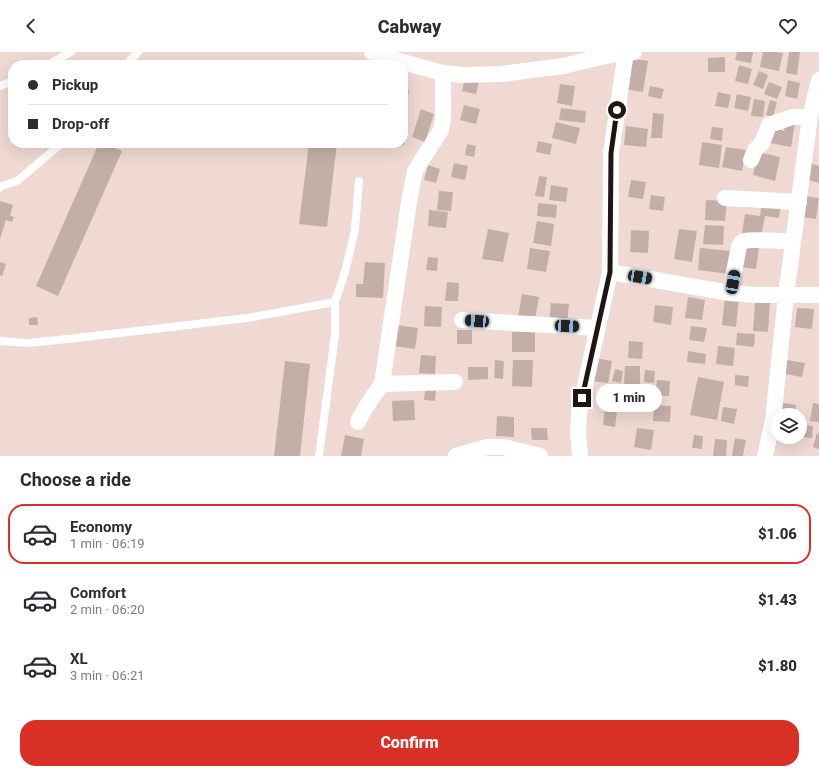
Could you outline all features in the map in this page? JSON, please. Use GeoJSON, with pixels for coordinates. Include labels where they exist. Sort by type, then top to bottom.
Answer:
{"type":"FeatureCollection","features":[{"type":"Feature","properties":{"kind":"street"},"geometry":{"type":"LineString","coordinates":[[372,52],[395,60]]}},
{"type":"Feature","properties":{"kind":"street"},"geometry":{"type":"LineString","coordinates":[[408,64],[443,73],[462,75],[501,74],[563,66],[610,55],[628,53],[611,153],[610,272],[579,413],[578,432],[580,456]]}},
{"type":"Feature","properties":{"kind":"street"},"geometry":{"type":"LineString","coordinates":[[358,422],[363,411],[382,384],[415,171],[441,130],[443,119],[443,73]]}},
{"type":"Feature","properties":{"kind":"street"},"geometry":{"type":"LineString","coordinates":[[765,456],[773,420],[786,295],[810,118],[819,80]]}},
{"type":"Feature","properties":{"kind":"street"},"geometry":{"type":"LineString","coordinates":[[751,160],[755,150],[762,143],[769,125],[792,117],[810,118]]}},
{"type":"Feature","properties":{"kind":"street"},"geometry":{"type":"LineString","coordinates":[[725,198],[799,202]]}},
{"type":"Feature","properties":{"kind":"street"},"geometry":{"type":"LineString","coordinates":[[730,293],[739,246],[741,243],[745,241],[793,242]]}},
{"type":"Feature","properties":{"kind":"street"},"geometry":{"type":"LineString","coordinates":[[610,272],[730,293],[756,295],[819,295]]}},
{"type":"Feature","properties":{"kind":"street"},"geometry":{"type":"LineString","coordinates":[[462,320],[597,328]]}},
{"type":"Feature","properties":{"kind":"street"},"geometry":{"type":"LineString","coordinates":[[382,384],[455,382]]}},
{"type":"Feature","properties":{"kind":"street"},"geometry":{"type":"LineString","coordinates":[[456,456],[487,447],[504,448],[540,456]]}},
{"type":"Feature","properties":{"kind":"lane"},"geometry":{"type":"LineString","coordinates":[[57,60],[72,52]]}},
{"type":"Feature","properties":{"kind":"lane"},"geometry":{"type":"LineString","coordinates":[[131,60],[138,52]]}},
{"type":"Feature","properties":{"kind":"lane"},"geometry":{"type":"LineString","coordinates":[[0,188],[17,181],[56,148]]}},
{"type":"Feature","properties":{"kind":"lane"},"geometry":{"type":"LineString","coordinates":[[319,456],[336,335],[335,302],[345,272],[355,229],[359,181]]}},
{"type":"Feature","properties":{"kind":"lane"},"geometry":{"type":"LineString","coordinates":[[0,340],[28,343],[76,338],[247,318],[335,302]]}},
{"type":"Feature","properties":{"kind":"building"},"geometry":{"type":"Polygon","coordinates":[[[737,52],[753,52],[751,63],[735,60],[737,52]]]}},
{"type":"Feature","properties":{"kind":"building"},"geometry":{"type":"Polygon","coordinates":[[[763,52],[783,53],[779,71],[760,67],[763,52]]]}},
{"type":"Feature","properties":{"kind":"building"},"geometry":{"type":"Polygon","coordinates":[[[789,52],[800,52],[797,75],[786,73],[789,52]]]}},
{"type":"Feature","properties":{"kind":"building"},"geometry":{"type":"Polygon","coordinates":[[[725,57],[725,72],[708,72],[708,58],[725,57]]]}},
{"type":"Feature","properties":{"kind":"building"},"geometry":{"type":"Polygon","coordinates":[[[628,58],[648,61],[643,92],[624,89],[628,58]]]}},
{"type":"Feature","properties":{"kind":"building"},"geometry":{"type":"Polygon","coordinates":[[[739,65],[752,69],[748,84],[735,81],[739,65]]]}},
{"type":"Feature","properties":{"kind":"building"},"geometry":{"type":"Polygon","coordinates":[[[759,71],[768,75],[763,89],[753,85],[759,71]]]}},
{"type":"Feature","properties":{"kind":"building"},"geometry":{"type":"Polygon","coordinates":[[[465,77],[479,81],[476,94],[462,91],[465,77]]]}},
{"type":"Feature","properties":{"kind":"building"},"geometry":{"type":"Polygon","coordinates":[[[788,80],[800,83],[797,99],[785,96],[788,80]]]}},
{"type":"Feature","properties":{"kind":"building"},"geometry":{"type":"Polygon","coordinates":[[[769,82],[782,87],[777,99],[764,94],[769,82]]]}},
{"type":"Feature","properties":{"kind":"building"},"geometry":{"type":"Polygon","coordinates":[[[560,84],[575,86],[572,106],[557,103],[560,84]]]}},
{"type":"Feature","properties":{"kind":"building"},"geometry":{"type":"Polygon","coordinates":[[[650,86],[664,89],[661,99],[648,96],[650,86]]]}},
{"type":"Feature","properties":{"kind":"building"},"geometry":{"type":"Polygon","coordinates":[[[718,92],[731,95],[728,108],[715,106],[718,92]]]}},
{"type":"Feature","properties":{"kind":"building"},"geometry":{"type":"Polygon","coordinates":[[[737,94],[751,97],[748,111],[734,108],[737,94]]]}},
{"type":"Feature","properties":{"kind":"building"},"geometry":{"type":"Polygon","coordinates":[[[754,99],[765,101],[763,117],[751,116],[754,99]]]}},
{"type":"Feature","properties":{"kind":"building"},"geometry":{"type":"Polygon","coordinates":[[[770,100],[777,102],[773,117],[766,115],[770,100]]]}},
{"type":"Feature","properties":{"kind":"building"},"geometry":{"type":"Polygon","coordinates":[[[464,105],[480,109],[476,124],[460,120],[464,105]]]}},
{"type":"Feature","properties":{"kind":"building"},"geometry":{"type":"Polygon","coordinates":[[[561,108],[586,111],[585,123],[559,120],[561,108]]]}},
{"type":"Feature","properties":{"kind":"building"},"geometry":{"type":"Polygon","coordinates":[[[421,109],[434,114],[425,142],[412,137],[421,109]]]}},
{"type":"Feature","properties":{"kind":"building"},"geometry":{"type":"Polygon","coordinates":[[[653,113],[664,114],[662,138],[651,138],[653,113]]]}},
{"type":"Feature","properties":{"kind":"building"},"geometry":{"type":"Polygon","coordinates":[[[786,121],[795,123],[791,147],[770,143],[773,128],[784,131],[786,121]]]}},
{"type":"Feature","properties":{"kind":"building"},"geometry":{"type":"Polygon","coordinates":[[[556,122],[580,128],[576,144],[552,138],[556,122]]]}},
{"type":"Feature","properties":{"kind":"building"},"geometry":{"type":"Polygon","coordinates":[[[626,126],[648,129],[646,147],[624,145],[626,126]]]}},
{"type":"Feature","properties":{"kind":"building"},"geometry":{"type":"Polygon","coordinates":[[[712,127],[723,128],[722,141],[710,139],[712,127]]]}},
{"type":"Feature","properties":{"kind":"building"},"geometry":{"type":"Polygon","coordinates":[[[538,141],[552,144],[550,155],[536,152],[538,141]]]}},
{"type":"Feature","properties":{"kind":"building"},"geometry":{"type":"Polygon","coordinates":[[[702,142],[722,145],[719,168],[699,165],[702,142]]]}},
{"type":"Feature","properties":{"kind":"building"},"geometry":{"type":"Polygon","coordinates":[[[467,144],[476,146],[474,157],[465,155],[467,144]]]}},
{"type":"Feature","properties":{"kind":"building"},"geometry":{"type":"Polygon","coordinates":[[[726,147],[746,150],[742,171],[722,167],[726,147]]]}},
{"type":"Feature","properties":{"kind":"building"},"geometry":{"type":"Polygon","coordinates":[[[97,148],[115,148],[122,151],[58,296],[36,286],[97,148]]]}},
{"type":"Feature","properties":{"kind":"building"},"geometry":{"type":"Polygon","coordinates":[[[308,148],[336,148],[327,227],[299,224],[308,148]]]}},
{"type":"Feature","properties":{"kind":"building"},"geometry":{"type":"Polygon","coordinates":[[[758,152],[780,157],[775,181],[753,175],[758,152]]]}},
{"type":"Feature","properties":{"kind":"building"},"geometry":{"type":"Polygon","coordinates":[[[454,163],[468,166],[465,180],[451,177],[454,163]]]}},
{"type":"Feature","properties":{"kind":"building"},"geometry":{"type":"Polygon","coordinates":[[[810,163],[819,166],[819,183],[805,179],[810,163]]]}},
{"type":"Feature","properties":{"kind":"building"},"geometry":{"type":"Polygon","coordinates":[[[428,165],[440,169],[436,183],[424,180],[428,165]]]}},
{"type":"Feature","properties":{"kind":"building"},"geometry":{"type":"Polygon","coordinates":[[[539,176],[547,177],[544,197],[535,196],[539,176]]]}},
{"type":"Feature","properties":{"kind":"building"},"geometry":{"type":"Polygon","coordinates":[[[631,180],[646,182],[643,199],[628,197],[631,180]]]}},
{"type":"Feature","properties":{"kind":"building"},"geometry":{"type":"Polygon","coordinates":[[[551,185],[568,188],[566,202],[549,200],[551,185]]]}},
{"type":"Feature","properties":{"kind":"building"},"geometry":{"type":"Polygon","coordinates":[[[439,191],[453,192],[451,211],[437,210],[439,191]]]}},
{"type":"Feature","properties":{"kind":"building"},"geometry":{"type":"Polygon","coordinates":[[[651,195],[665,197],[663,211],[649,209],[651,195]]]}},
{"type":"Feature","properties":{"kind":"building"},"geometry":{"type":"Polygon","coordinates":[[[804,196],[819,198],[816,219],[801,217],[804,196]]]}},
{"type":"Feature","properties":{"kind":"building"},"geometry":{"type":"Polygon","coordinates":[[[706,200],[727,201],[725,221],[705,220],[706,200]]]}},
{"type":"Feature","properties":{"kind":"building"},"geometry":{"type":"Polygon","coordinates":[[[0,201],[13,205],[10,216],[14,217],[12,222],[6,220],[0,239],[0,201]]]}},
{"type":"Feature","properties":{"kind":"building"},"geometry":{"type":"Polygon","coordinates":[[[762,201],[781,204],[779,218],[765,216],[761,236],[742,233],[745,214],[760,216],[762,201]]]}},
{"type":"Feature","properties":{"kind":"building"},"geometry":{"type":"Polygon","coordinates":[[[538,203],[557,205],[556,218],[537,216],[538,203]]]}},
{"type":"Feature","properties":{"kind":"building"},"geometry":{"type":"Polygon","coordinates":[[[429,210],[448,212],[446,228],[428,226],[429,210]]]}},
{"type":"Feature","properties":{"kind":"building"},"geometry":{"type":"Polygon","coordinates":[[[537,221],[554,224],[551,246],[533,243],[537,221]]]}},
{"type":"Feature","properties":{"kind":"building"},"geometry":{"type":"Polygon","coordinates":[[[705,225],[724,226],[723,245],[703,244],[705,225]]]}},
{"type":"Feature","properties":{"kind":"building"},"geometry":{"type":"Polygon","coordinates":[[[488,229],[509,233],[503,262],[482,259],[488,229]]]}},
{"type":"Feature","properties":{"kind":"building"},"geometry":{"type":"Polygon","coordinates":[[[679,229],[697,231],[692,262],[674,259],[679,229]]]}},
{"type":"Feature","properties":{"kind":"building"},"geometry":{"type":"Polygon","coordinates":[[[631,230],[649,231],[648,253],[630,252],[631,230]]]}},
{"type":"Feature","properties":{"kind":"building"},"geometry":{"type":"Polygon","coordinates":[[[744,244],[759,247],[756,269],[740,267],[744,244]]]}},
{"type":"Feature","properties":{"kind":"building"},"geometry":{"type":"Polygon","coordinates":[[[530,248],[550,251],[546,272],[527,269],[530,248]]]}},
{"type":"Feature","properties":{"kind":"building"},"geometry":{"type":"Polygon","coordinates":[[[700,248],[731,251],[729,274],[698,270],[700,248]]]}},
{"type":"Feature","properties":{"kind":"building"},"geometry":{"type":"Polygon","coordinates":[[[428,257],[438,258],[437,271],[426,270],[428,257]]]}},
{"type":"Feature","properties":{"kind":"building"},"geometry":{"type":"Polygon","coordinates":[[[0,262],[6,264],[2,276],[0,275],[0,262]]]}},
{"type":"Feature","properties":{"kind":"building"},"geometry":{"type":"Polygon","coordinates":[[[365,262],[385,263],[383,298],[356,297],[356,284],[363,284],[365,262]]]}},
{"type":"Feature","properties":{"kind":"building"},"geometry":{"type":"Polygon","coordinates":[[[447,282],[459,283],[458,301],[445,301],[447,282]]]}},
{"type":"Feature","properties":{"kind":"building"},"geometry":{"type":"Polygon","coordinates":[[[522,294],[539,297],[535,319],[518,317],[522,294]]]}},
{"type":"Feature","properties":{"kind":"building"},"geometry":{"type":"Polygon","coordinates":[[[725,296],[739,297],[736,327],[722,325],[725,296]]]}},
{"type":"Feature","properties":{"kind":"building"},"geometry":{"type":"Polygon","coordinates":[[[688,297],[705,300],[702,320],[685,318],[688,297]]]}},
{"type":"Feature","properties":{"kind":"building"},"geometry":{"type":"Polygon","coordinates":[[[755,301],[770,302],[768,332],[753,331],[755,301]]]}},
{"type":"Feature","properties":{"kind":"building"},"geometry":{"type":"Polygon","coordinates":[[[551,303],[569,304],[567,324],[549,322],[551,303]]]}},
{"type":"Feature","properties":{"kind":"building"},"geometry":{"type":"Polygon","coordinates":[[[655,305],[673,307],[671,325],[653,322],[655,305]]]}},
{"type":"Feature","properties":{"kind":"building"},"geometry":{"type":"Polygon","coordinates":[[[425,306],[442,307],[441,327],[424,326],[425,306]]]}},
{"type":"Feature","properties":{"kind":"building"},"geometry":{"type":"Polygon","coordinates":[[[797,308],[814,309],[812,329],[795,327],[797,308]]]}},
{"type":"Feature","properties":{"kind":"building"},"geometry":{"type":"Polygon","coordinates":[[[37,317],[38,325],[29,325],[29,318],[37,317]]]}},
{"type":"Feature","properties":{"kind":"building"},"geometry":{"type":"Polygon","coordinates":[[[396,325],[418,328],[415,349],[393,346],[396,325]]]}},
{"type":"Feature","properties":{"kind":"building"},"geometry":{"type":"Polygon","coordinates":[[[691,326],[707,328],[704,342],[689,340],[691,326]]]}},
{"type":"Feature","properties":{"kind":"building"},"geometry":{"type":"Polygon","coordinates":[[[457,330],[472,330],[472,344],[457,344],[457,330]]]}},
{"type":"Feature","properties":{"kind":"building"},"geometry":{"type":"Polygon","coordinates":[[[512,332],[535,332],[535,352],[512,352],[512,332]]]}},
{"type":"Feature","properties":{"kind":"building"},"geometry":{"type":"Polygon","coordinates":[[[737,333],[755,334],[754,347],[736,345],[737,333]]]}},
{"type":"Feature","properties":{"kind":"building"},"geometry":{"type":"Polygon","coordinates":[[[629,341],[643,342],[642,359],[628,358],[629,341]]]}},
{"type":"Feature","properties":{"kind":"building"},"geometry":{"type":"Polygon","coordinates":[[[718,346],[735,348],[733,366],[716,364],[718,346]]]}},
{"type":"Feature","properties":{"kind":"building"},"geometry":{"type":"Polygon","coordinates":[[[688,351],[706,354],[705,364],[687,362],[688,351]]]}},
{"type":"Feature","properties":{"kind":"building"},"geometry":{"type":"Polygon","coordinates":[[[421,355],[436,356],[435,374],[419,373],[421,355]]]}},
{"type":"Feature","properties":{"kind":"building"},"geometry":{"type":"Polygon","coordinates":[[[596,358],[612,361],[608,383],[592,381],[596,358]]]}},
{"type":"Feature","properties":{"kind":"building"},"geometry":{"type":"Polygon","coordinates":[[[495,360],[504,361],[503,379],[494,378],[495,360]]]}},
{"type":"Feature","properties":{"kind":"building"},"geometry":{"type":"Polygon","coordinates":[[[513,360],[533,360],[532,387],[512,386],[513,360]]]}},
{"type":"Feature","properties":{"kind":"building"},"geometry":{"type":"Polygon","coordinates":[[[787,360],[805,363],[802,377],[785,374],[787,360]]]}},
{"type":"Feature","properties":{"kind":"building"},"geometry":{"type":"Polygon","coordinates":[[[285,361],[310,364],[300,456],[274,456],[285,361]]]}},
{"type":"Feature","properties":{"kind":"building"},"geometry":{"type":"Polygon","coordinates":[[[625,366],[640,366],[640,385],[624,384],[625,366]]]}},
{"type":"Feature","properties":{"kind":"building"},"geometry":{"type":"Polygon","coordinates":[[[468,367],[488,367],[488,379],[468,380],[468,367]]]}},
{"type":"Feature","properties":{"kind":"building"},"geometry":{"type":"Polygon","coordinates":[[[615,369],[623,371],[621,383],[612,381],[615,369]]]}},
{"type":"Feature","properties":{"kind":"building"},"geometry":{"type":"Polygon","coordinates":[[[645,370],[655,371],[654,383],[644,382],[645,370]]]}},
{"type":"Feature","properties":{"kind":"building"},"geometry":{"type":"Polygon","coordinates":[[[735,375],[749,376],[748,387],[735,385],[735,375]]]}},
{"type":"Feature","properties":{"kind":"building"},"geometry":{"type":"Polygon","coordinates":[[[698,377],[724,382],[717,420],[690,415],[698,377]]]}},
{"type":"Feature","properties":{"kind":"building"},"geometry":{"type":"Polygon","coordinates":[[[657,380],[670,381],[669,396],[655,395],[657,380]]]}},
{"type":"Feature","properties":{"kind":"building"},"geometry":{"type":"Polygon","coordinates":[[[425,390],[436,390],[435,401],[424,400],[425,390]]]}},
{"type":"Feature","properties":{"kind":"building"},"geometry":{"type":"Polygon","coordinates":[[[414,400],[415,420],[393,421],[392,401],[414,400]]]}},
{"type":"Feature","properties":{"kind":"building"},"geometry":{"type":"Polygon","coordinates":[[[783,403],[796,405],[796,408],[783,408],[783,403]]]}},
{"type":"Feature","properties":{"kind":"building"},"geometry":{"type":"Polygon","coordinates":[[[813,403],[819,404],[819,422],[810,421],[813,403]]]}},
{"type":"Feature","properties":{"kind":"building"},"geometry":{"type":"Polygon","coordinates":[[[654,405],[671,406],[670,422],[653,421],[654,405]]]}},
{"type":"Feature","properties":{"kind":"building"},"geometry":{"type":"Polygon","coordinates":[[[723,407],[737,409],[734,424],[721,421],[723,407]]]}},
{"type":"Feature","properties":{"kind":"building"},"geometry":{"type":"Polygon","coordinates":[[[605,409],[617,411],[615,427],[603,425],[605,409]]]}},
{"type":"Feature","properties":{"kind":"building"},"geometry":{"type":"Polygon","coordinates":[[[497,416],[514,417],[514,437],[496,436],[497,416]]]}},
{"type":"Feature","properties":{"kind":"building"},"geometry":{"type":"Polygon","coordinates":[[[807,425],[813,426],[812,438],[807,437],[807,425]]]}},
{"type":"Feature","properties":{"kind":"building"},"geometry":{"type":"Polygon","coordinates":[[[531,428],[547,428],[548,440],[532,440],[531,428]]]}},
{"type":"Feature","properties":{"kind":"building"},"geometry":{"type":"Polygon","coordinates":[[[637,428],[654,430],[651,450],[634,447],[637,428]]]}},
{"type":"Feature","properties":{"kind":"building"},"geometry":{"type":"Polygon","coordinates":[[[817,433],[819,434],[819,449],[813,447],[817,433]]]}},
{"type":"Feature","properties":{"kind":"building"},"geometry":{"type":"Polygon","coordinates":[[[345,435],[364,439],[361,456],[341,456],[345,435]]]}},
{"type":"Feature","properties":{"kind":"building"},"geometry":{"type":"Polygon","coordinates":[[[694,435],[703,436],[702,449],[692,448],[694,435]]]}},
{"type":"Feature","properties":{"kind":"building"},"geometry":{"type":"Polygon","coordinates":[[[735,438],[746,440],[743,456],[732,456],[735,438]]]}},
{"type":"Feature","properties":{"kind":"building"},"geometry":{"type":"Polygon","coordinates":[[[715,439],[727,440],[726,456],[713,456],[715,439]]]}},
{"type":"Feature","properties":{"kind":"route"},"geometry":{"type":"LineString","coordinates":[[582,398],[610,272],[611,153],[617,110]]}}]}
